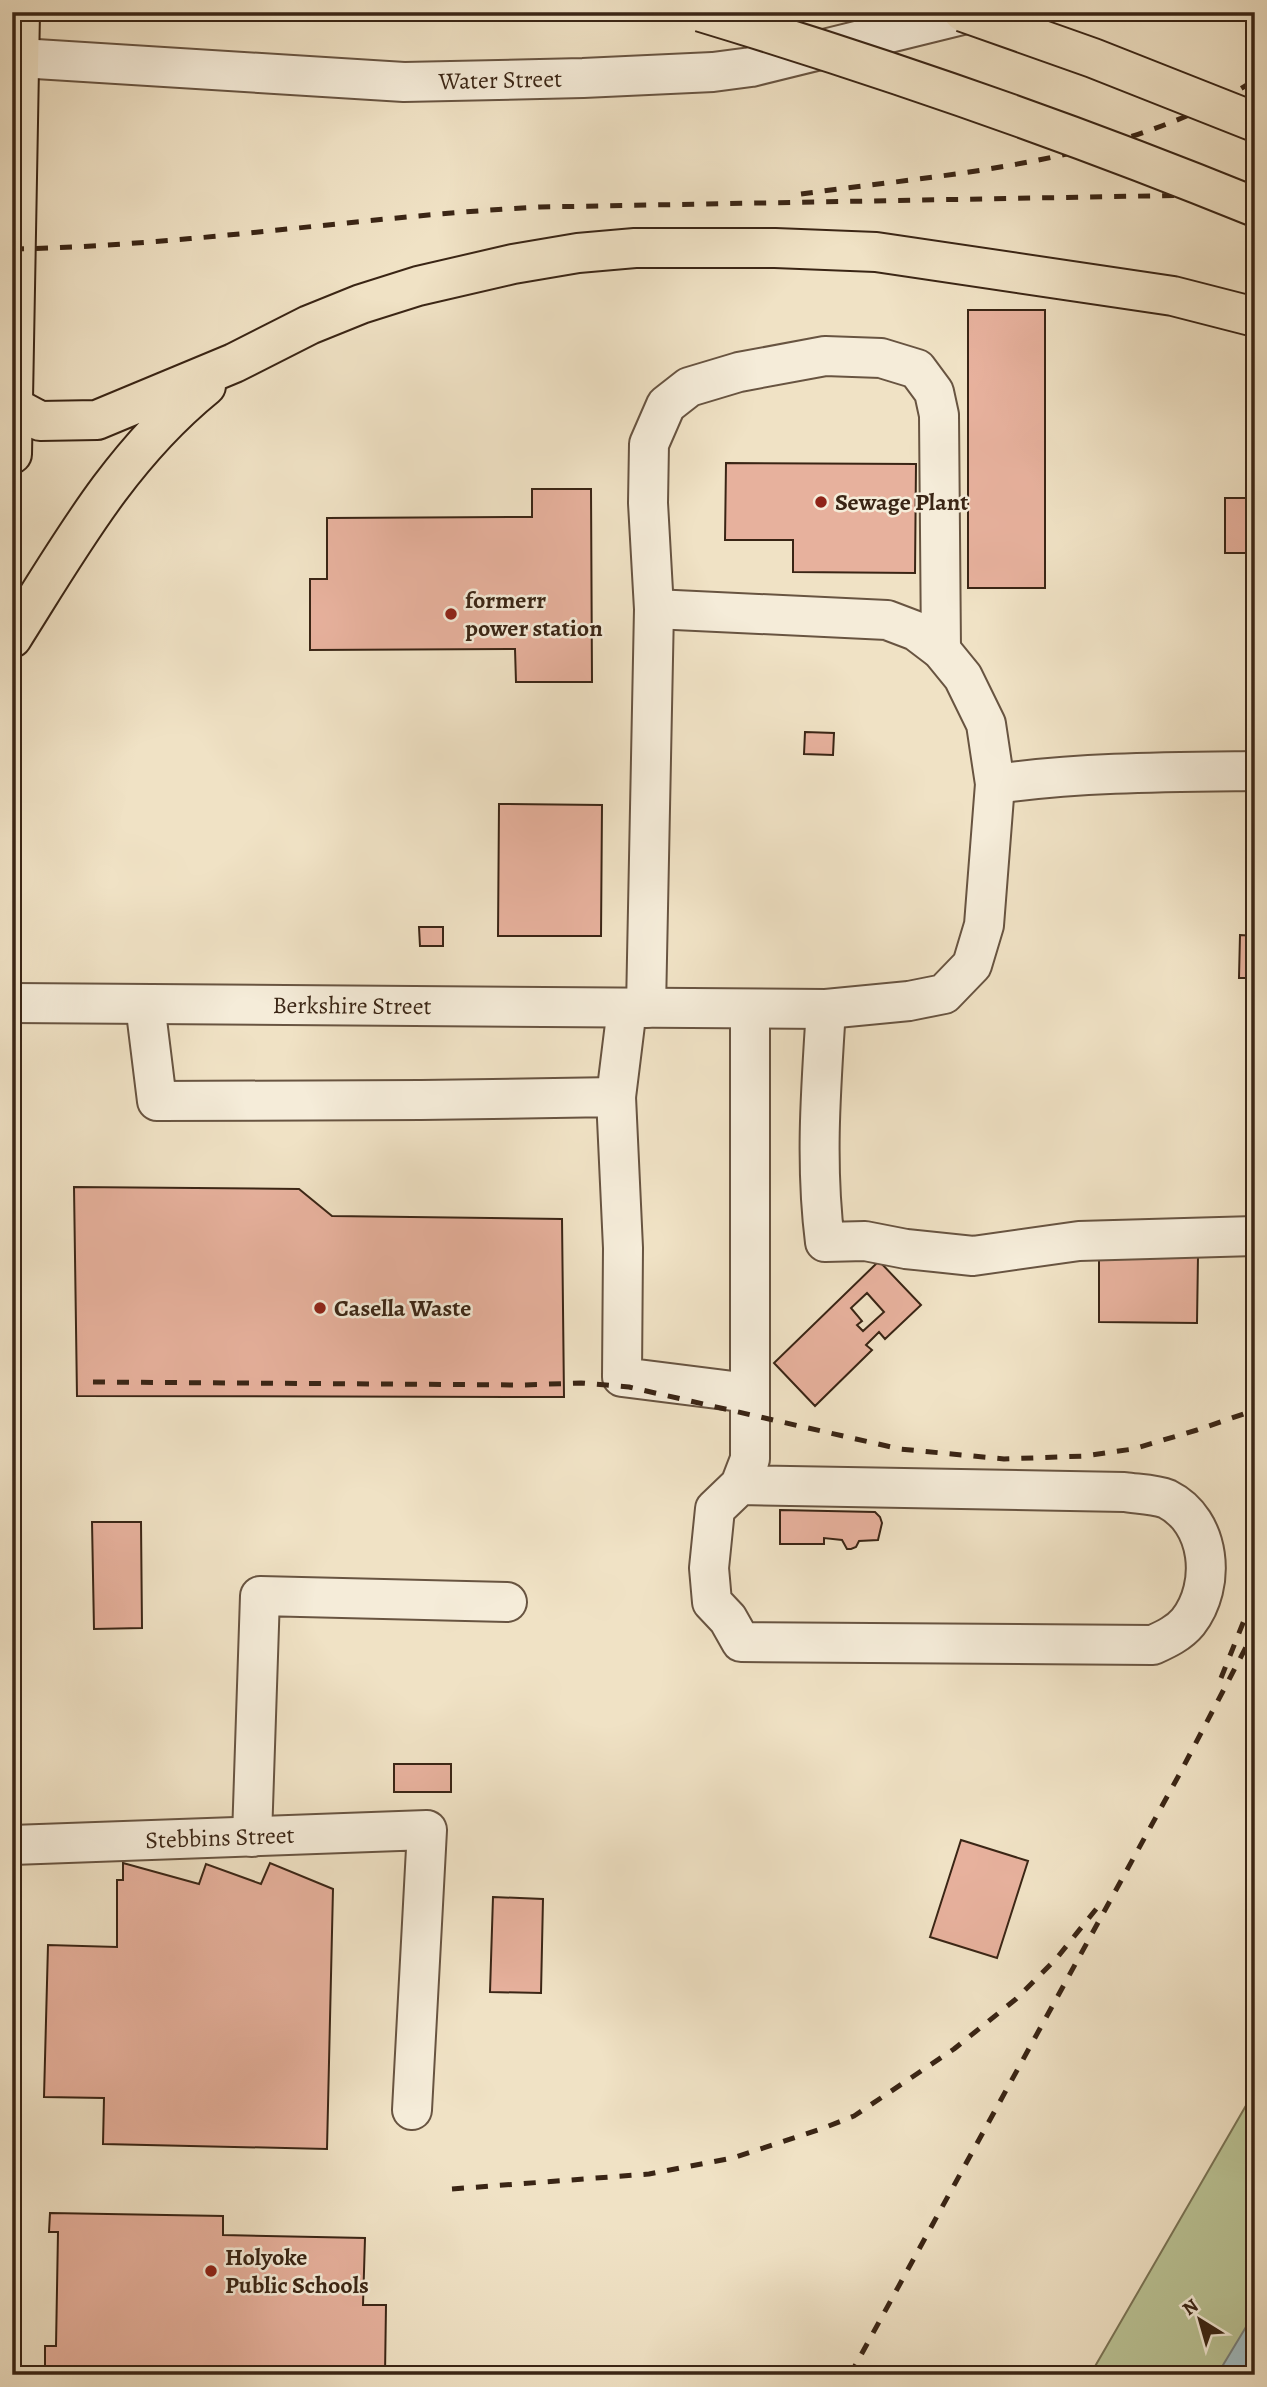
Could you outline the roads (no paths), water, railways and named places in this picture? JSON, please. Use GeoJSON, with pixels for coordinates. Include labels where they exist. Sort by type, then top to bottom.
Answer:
{"type":"FeatureCollection","features":[{"type":"Feature","properties":{"kind":"main road"},"geometry":{"type":"LineString","coordinates":[[12,454],[16,58],[20,12]]}},
{"type":"Feature","properties":{"kind":"main road"},"geometry":{"type":"LineString","coordinates":[[701,12],[929,84],[1059,130],[1255,207]]}},
{"type":"Feature","properties":{"kind":"main road"},"geometry":{"type":"LineString","coordinates":[[963,12],[1093,58],[1255,122]]}},
{"type":"Feature","properties":{"kind":"main road"},"geometry":{"type":"LineString","coordinates":[[13,406],[40,421],[97,420],[234,363],[309,325],[361,304],[418,286],[513,264],[578,253],[635,248],[775,248],[876,252],[1173,296],[1255,317]]}},
{"type":"Feature","properties":{"kind":"main road"},"geometry":{"type":"LineString","coordinates":[[12,638],[95,505],[128,463],[185,403],[234,363]]}},
{"type":"Feature","properties":{"kind":"street","name":"Water Street"},"geometry":{"type":"LineString","coordinates":[[16,58],[404,82],[713,72],[751,67],[974,12]]}},
{"type":"Feature","properties":{"kind":"street"},"geometry":{"type":"LineString","coordinates":[[749,1393],[622,1377],[623,1248],[616,1097],[636,1008],[654,608],[648,503],[649,444],[666,405],[689,387],[739,372],[825,356],[881,358],[917,369],[934,392],[939,415],[941,650]]}},
{"type":"Feature","properties":{"kind":"street","name":"Berkshire Street"},"geometry":{"type":"LineString","coordinates":[[12,1003],[826,1009],[909,1001],[944,994],[972,965],[984,925],[995,784],[986,724],[962,677],[941,650],[916,631],[887,620],[654,608]]}},
{"type":"Feature","properties":{"kind":"street"},"geometry":{"type":"LineString","coordinates":[[995,784],[1056,776],[1255,771]]}},
{"type":"Feature","properties":{"kind":"street"},"geometry":{"type":"LineString","coordinates":[[145,1004],[157,1101],[616,1097]]}},
{"type":"Feature","properties":{"kind":"street"},"geometry":{"type":"LineString","coordinates":[[740,1485],[1124,1492],[1165,1498],[1178,1507],[1198,1534],[1207,1566],[1205,1585],[1199,1604],[1188,1623],[1172,1636],[1153,1645],[741,1642],[728,1619],[712,1602],[709,1568],[715,1509],[740,1485],[750,1459],[750,1009]]}},
{"type":"Feature","properties":{"kind":"street"},"geometry":{"type":"LineString","coordinates":[[826,1009],[819,1131],[820,1203],[825,1242],[864,1241],[906,1249],[973,1256],[1079,1241],[1255,1236]]}},
{"type":"Feature","properties":{"kind":"street"},"geometry":{"type":"LineString","coordinates":[[252,1837],[260,1596],[508,1602]]}},
{"type":"Feature","properties":{"kind":"street","name":"Stebbins Street"},"geometry":{"type":"LineString","coordinates":[[12,1846],[427,1830],[412,2110]]}},
{"type":"Feature","properties":{"kind":"water"},"geometry":{"type":"Polygon","coordinates":[[[1255,2312],[1255,2375],[1217,2375],[1255,2312]]]}},
{"type":"Feature","properties":{"kind":"railway"},"geometry":{"type":"LineString","coordinates":[[801,194],[977,171],[1036,161],[1093,147],[1150,130],[1204,108],[1255,80]]}},
{"type":"Feature","properties":{"kind":"railway"},"geometry":{"type":"LineString","coordinates":[[12,249],[210,237],[540,207],[1255,194]]}},
{"type":"Feature","properties":{"kind":"railway"},"geometry":{"type":"LineString","coordinates":[[93,1382],[522,1385],[581,1383],[629,1387],[900,1449],[1004,1459],[1085,1456],[1133,1449],[1255,1410]]}},
{"type":"Feature","properties":{"kind":"railway"},"geometry":{"type":"LineString","coordinates":[[1221,1678],[1255,1593]]}},
{"type":"Feature","properties":{"kind":"railway"},"geometry":{"type":"LineString","coordinates":[[850,2375],[1179,1775],[1255,1630]]}},
{"type":"Feature","properties":{"kind":"railway"},"geometry":{"type":"LineString","coordinates":[[452,2189],[649,2174],[733,2158],[854,2116],[954,2049],[1016,1999],[1056,1959],[1101,1903]]}},
{"type":"Feature","properties":{"kind":"place","name":"Sewage Plant"},"geometry":{"type":"Point","coordinates":[821,502]}},
{"type":"Feature","properties":{"kind":"place","name":"formerr power station"},"geometry":{"type":"Point","coordinates":[451,614]}},
{"type":"Feature","properties":{"kind":"place","name":"Casella Waste"},"geometry":{"type":"Point","coordinates":[320,1308]}},
{"type":"Feature","properties":{"kind":"place","name":"Holyoke Public Schools"},"geometry":{"type":"Point","coordinates":[211,2271]}}]}
